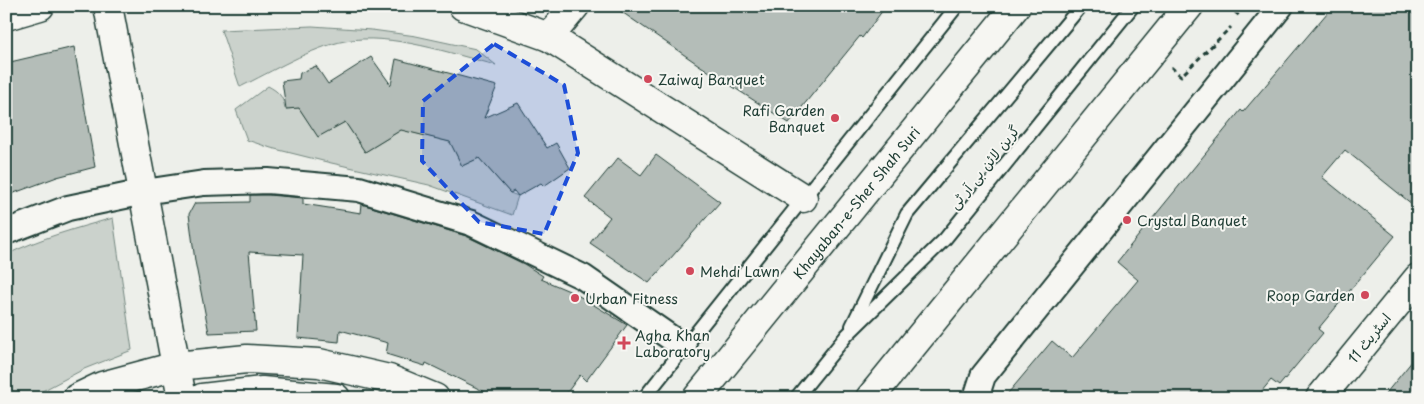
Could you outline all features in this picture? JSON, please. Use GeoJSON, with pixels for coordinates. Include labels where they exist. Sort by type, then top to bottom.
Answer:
{"type":"FeatureCollection","features":[{"type":"Feature","properties":{"kind":"street"},"geometry":{"type":"LineString","coordinates":[[6,16],[40,6]]}},
{"type":"Feature","properties":{"kind":"street"},"geometry":{"type":"LineString","coordinates":[[108,6],[182,398]]}},
{"type":"Feature","properties":{"kind":"street"},"geometry":{"type":"LineString","coordinates":[[463,6],[549,37],[803,198]]}},
{"type":"Feature","properties":{"kind":"street"},"geometry":{"type":"LineString","coordinates":[[549,37],[575,6]]}},
{"type":"Feature","properties":{"kind":"street","name":"Khayaban-e-Sher Shah Suri"},"geometry":{"type":"LineString","coordinates":[[697,398],[1016,6]]}},
{"type":"Feature","properties":{"kind":"street"},"geometry":{"type":"LineString","coordinates":[[870,398],[1189,6]]}},
{"type":"Feature","properties":{"kind":"street"},"geometry":{"type":"LineString","coordinates":[[976,398],[983,376],[1280,6]]}},
{"type":"Feature","properties":{"kind":"street"},"geometry":{"type":"LineString","coordinates":[[6,232],[68,208],[144,192],[204,183],[268,181],[359,190],[471,223],[566,268],[583,277],[684,347]]}},
{"type":"Feature","properties":{"kind":"street","name":"اسٹریٹ 11"},"geometry":{"type":"LineString","coordinates":[[1320,398],[1418,278]]}},
{"type":"Feature","properties":{"kind":"street"},"geometry":{"type":"LineString","coordinates":[[78,398],[102,386],[176,366],[247,359],[319,363],[389,379],[435,398]]}},
{"type":"Feature","properties":{"kind":"street"},"geometry":{"type":"LineString","coordinates":[[202,398],[262,391],[336,398]]}},
{"type":"Feature","properties":{"kind":"lane"},"geometry":{"type":"LineString","coordinates":[[644,398],[957,6]]}},
{"type":"Feature","properties":{"kind":"lane","name":"گرین لائن بی آر ٹی"},"geometry":{"type":"LineString","coordinates":[[847,335],[907,214],[1081,6]]}},
{"type":"Feature","properties":{"kind":"lane","name":"گرین لائن بی آر ٹی"},"geometry":{"type":"LineString","coordinates":[[796,398],[847,335],[945,239],[1133,6]]}},
{"type":"Feature","properties":{"kind":"path"},"geometry":{"type":"LineString","coordinates":[[1181,76],[1242,17],[1228,6]]}},
{"type":"Feature","properties":{"kind":"highlighted area"},"geometry":{"type":"Polygon","coordinates":[[[494,44],[564,85],[578,153],[544,234],[479,222],[422,161],[423,101],[494,44]]]}},
{"type":"Feature","properties":{"kind":"shaded area"},"geometry":{"type":"Polygon","coordinates":[[[312,26],[372,30],[416,36],[476,49],[496,65],[441,50],[401,42],[363,39],[345,41],[319,49],[240,87],[221,30],[312,26]]]}},
{"type":"Feature","properties":{"kind":"shaded area"},"geometry":{"type":"Polygon","coordinates":[[[268,86],[280,95],[285,109],[299,108],[318,136],[345,122],[365,152],[406,127],[411,132],[451,142],[462,166],[479,158],[510,193],[518,196],[512,215],[429,185],[327,162],[247,140],[236,110],[268,86]]]}},
{"type":"Feature","properties":{"kind":"shaded area"},"geometry":{"type":"Polygon","coordinates":[[[113,218],[132,350],[84,369],[29,398],[6,398],[6,255],[45,238],[113,218]]]}},
{"type":"Feature","properties":{"kind":"building"},"geometry":{"type":"Polygon","coordinates":[[[613,6],[886,6],[862,38],[860,36],[789,123],[699,65],[613,6]]]}},
{"type":"Feature","properties":{"kind":"building"},"geometry":{"type":"Polygon","coordinates":[[[1333,6],[1418,6],[1418,209],[1345,150],[1322,177],[1395,236],[1318,329],[1323,333],[1279,386],[1271,380],[1256,398],[1004,398],[1052,341],[1072,358],[1138,280],[1117,262],[1241,110],[1243,112],[1333,6]]]}},
{"type":"Feature","properties":{"kind":"building"},"geometry":{"type":"Polygon","coordinates":[[[74,47],[95,167],[57,177],[6,196],[6,63],[74,47]]]}},
{"type":"Feature","properties":{"kind":"building"},"geometry":{"type":"Polygon","coordinates":[[[371,57],[391,85],[396,59],[497,86],[484,118],[518,103],[547,148],[556,143],[570,168],[544,186],[541,183],[518,196],[514,191],[510,193],[479,158],[462,166],[450,142],[401,130],[365,152],[345,122],[318,137],[299,108],[286,109],[282,81],[299,79],[300,73],[316,66],[328,84],[371,57]]]}},
{"type":"Feature","properties":{"kind":"building"},"geometry":{"type":"Polygon","coordinates":[[[656,155],[720,202],[649,283],[590,243],[610,217],[585,198],[618,158],[641,175],[656,155]]]}},
{"type":"Feature","properties":{"kind":"building"},"geometry":{"type":"Polygon","coordinates":[[[250,195],[303,198],[303,204],[361,213],[362,204],[466,236],[524,264],[543,276],[541,279],[574,293],[627,325],[586,381],[580,375],[563,398],[493,398],[483,391],[426,363],[425,366],[386,354],[388,343],[340,330],[339,342],[298,338],[303,255],[249,252],[256,331],[209,333],[195,261],[189,214],[195,203],[250,202],[250,195]]]}},
{"type":"Feature","properties":{"kind":"building"},"geometry":{"type":"Polygon","coordinates":[[[1418,354],[1418,398],[1382,398],[1418,354]]]}},
{"type":"Feature","properties":{"kind":"place","name":"Zaiwaj Banquet"},"geometry":{"type":"Point","coordinates":[648,79]}},
{"type":"Feature","properties":{"kind":"place","name":"Rafi Garden Banquet"},"geometry":{"type":"Point","coordinates":[835,118]}},
{"type":"Feature","properties":{"kind":"place","name":"Crystal Banquet"},"geometry":{"type":"Point","coordinates":[1127,220]}},
{"type":"Feature","properties":{"kind":"place","name":"Mehdi Lawn"},"geometry":{"type":"Point","coordinates":[690,271]}},
{"type":"Feature","properties":{"kind":"place","name":"Roop Garden"},"geometry":{"type":"Point","coordinates":[1365,295]}},
{"type":"Feature","properties":{"kind":"place","name":"Urban Fitness"},"geometry":{"type":"Point","coordinates":[575,298]}},
{"type":"Feature","properties":{"kind":"place","name":"Agha Khan Laboratory"},"geometry":{"type":"Point","coordinates":[624,343]}}]}
